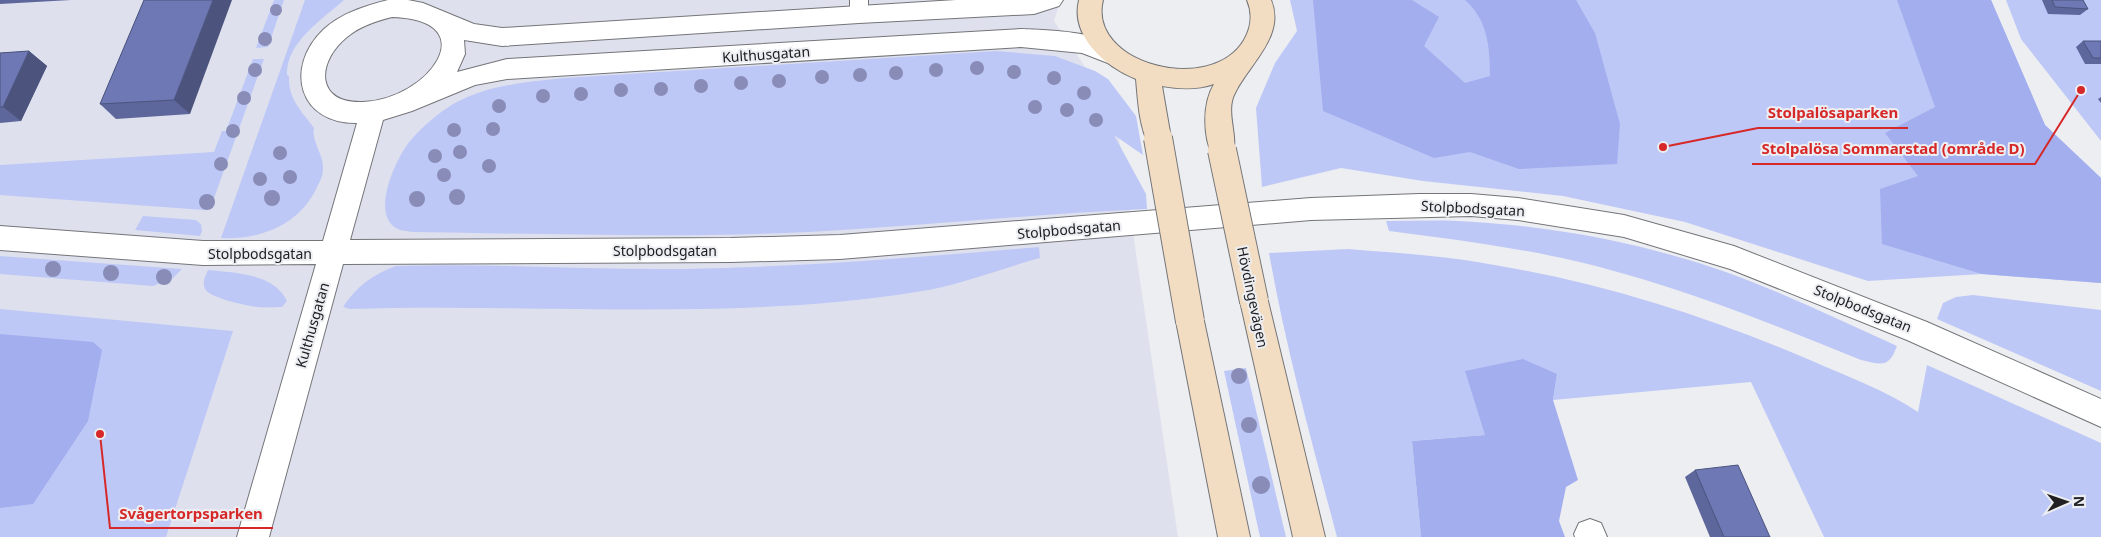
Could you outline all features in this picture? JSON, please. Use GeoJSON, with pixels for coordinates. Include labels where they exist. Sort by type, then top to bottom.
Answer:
{"type":"FeatureCollection","features":[{"type":"Feature","properties":{"kind":"street","name":"Kulthusgatan"},"geometry":{"type":"LineString","coordinates":[[1051,0],[1034,5],[859,7],[502,37],[472,33],[445,23],[431,13],[393,4],[346,25],[328,40],[316,58],[312,76],[316,92],[328,105],[348,112],[372,113],[398,107],[421,95],[473,76],[507,69],[1022,38],[1086,44],[1113,56]]}},
{"type":"Feature","properties":{"kind":"street","name":"Hövdingevägen"},"geometry":{"type":"LineString","coordinates":[[1091,0],[1091,23],[1099,41],[1113,56],[1129,67],[1148,75],[1173,80],[1199,78],[1223,72],[1242,60]]}},
{"type":"Feature","properties":{"kind":"street","name":"Hövdingevägen"},"geometry":{"type":"LineString","coordinates":[[1259,0],[1263,24],[1257,43],[1242,60],[1221,94],[1218,120],[1222,150],[1254,301],[1309,537]]}},
{"type":"Feature","properties":{"kind":"street","name":"Kulthusgatan"},"geometry":{"type":"LineString","coordinates":[[421,95],[437,82],[448,66],[454,50],[452,36],[445,23]]}},
{"type":"Feature","properties":{"kind":"street"},"geometry":{"type":"LineString","coordinates":[[1148,75],[1151,106],[1190,321],[1234,537]]}},
{"type":"Feature","properties":{"kind":"street","name":"Kulthusgatan"},"geometry":{"type":"LineString","coordinates":[[253,537],[372,113]]}},
{"type":"Feature","properties":{"kind":"street","name":"Stolpbodsgatan"},"geometry":{"type":"LineString","coordinates":[[0,238],[202,253],[332,254],[731,250],[840,247],[1311,209],[1471,205],[1518,209],[1624,226],[1734,258],[1917,331],[2101,413]]}},
{"type":"Feature","properties":{"kind":"shaded area"},"geometry":{"type":"Polygon","coordinates":[[[0,0],[1061,0],[1054,21],[1115,111],[1178,537],[0,537],[0,0]]]}},
{"type":"Feature","properties":{"kind":"shaded area"},"geometry":{"type":"Polygon","coordinates":[[[274,0],[284,0],[268,47],[256,48],[274,0]]]}},
{"type":"Feature","properties":{"kind":"shaded area"},"geometry":{"type":"Polygon","coordinates":[[[305,0],[344,0],[316,24],[299,42],[292,52],[288,63],[287,75],[289,76],[293,98],[314,128],[314,138],[323,164],[321,178],[310,200],[300,211],[277,228],[250,236],[221,238],[305,0]]]}},
{"type":"Feature","properties":{"kind":"shaded area"},"geometry":{"type":"Polygon","coordinates":[[[1290,0],[1991,0],[2045,125],[2101,178],[2101,283],[1982,274],[1868,281],[1685,222],[1563,196],[1423,181],[1341,168],[1262,187],[1256,108],[1275,63],[1297,31],[1290,0]]]}},
{"type":"Feature","properties":{"kind":"shaded area"},"geometry":{"type":"Polygon","coordinates":[[[1313,0],[1412,0],[1439,17],[1424,46],[1465,83],[1490,76],[1488,45],[1483,25],[1479,16],[1465,0],[1576,0],[1595,33],[1620,124],[1617,164],[1519,169],[1470,152],[1434,158],[1323,111],[1313,0]]]}},
{"type":"Feature","properties":{"kind":"shaded area"},"geometry":{"type":"Polygon","coordinates":[[[1897,0],[1991,0],[2045,125],[2101,178],[2101,283],[1982,274],[1882,244],[1880,189],[1918,176],[1885,133],[1935,107],[1897,0]]]}},
{"type":"Feature","properties":{"kind":"shaded area"},"geometry":{"type":"Polygon","coordinates":[[[2006,0],[2101,0],[2101,141],[2021,39],[2006,0]]]}},
{"type":"Feature","properties":{"kind":"shaded area"},"geometry":{"type":"Polygon","coordinates":[[[996,51],[1055,56],[1095,71],[1108,79],[1136,116],[1143,155],[1114,135],[1146,194],[1147,209],[809,232],[660,235],[413,232],[398,229],[390,222],[386,212],[385,200],[392,173],[410,141],[430,121],[453,104],[493,88],[564,78],[996,51]]]}},
{"type":"Feature","properties":{"kind":"shaded area"},"geometry":{"type":"Polygon","coordinates":[[[253,59],[264,59],[213,201],[204,210],[0,195],[0,165],[214,152],[222,131],[226,131],[253,59]]]}},
{"type":"Feature","properties":{"kind":"shaded area"},"geometry":{"type":"Polygon","coordinates":[[[143,216],[196,220],[201,224],[202,231],[200,236],[135,230],[143,216]]]}},
{"type":"Feature","properties":{"kind":"shaded area"},"geometry":{"type":"Polygon","coordinates":[[[1386,221],[1458,221],[1525,226],[1626,243],[1691,261],[1745,279],[1897,346],[1891,358],[1884,363],[1880,364],[1861,360],[1772,324],[1652,282],[1593,265],[1535,253],[1389,231],[1386,221]]]}},
{"type":"Feature","properties":{"kind":"shaded area"},"geometry":{"type":"Polygon","coordinates":[[[1039,247],[1040,258],[963,282],[916,292],[846,301],[704,309],[633,310],[350,309],[343,307],[366,282],[396,266],[729,268],[862,261],[1039,247]]]}},
{"type":"Feature","properties":{"kind":"shaded area"},"geometry":{"type":"Polygon","coordinates":[[[1348,249],[1433,256],[1525,270],[1650,301],[1730,328],[1770,344],[1865,384],[1918,412],[1927,365],[2101,443],[2101,537],[1824,537],[1751,382],[1553,400],[1557,374],[1485,435],[1412,441],[1421,537],[1337,537],[1291,360],[1269,253],[1348,249]]]}},
{"type":"Feature","properties":{"kind":"shaded area"},"geometry":{"type":"Polygon","coordinates":[[[0,256],[182,269],[173,278],[153,286],[0,274],[0,256]]]}},
{"type":"Feature","properties":{"kind":"shaded area"},"geometry":{"type":"Polygon","coordinates":[[[208,270],[253,276],[273,285],[287,301],[282,307],[257,307],[221,298],[205,289],[204,282],[208,270]]]}},
{"type":"Feature","properties":{"kind":"shaded area"},"geometry":{"type":"Polygon","coordinates":[[[1973,295],[2101,310],[2101,391],[1937,319],[1943,303],[1956,297],[1973,295]]]}},
{"type":"Feature","properties":{"kind":"shaded area"},"geometry":{"type":"Polygon","coordinates":[[[0,309],[233,331],[166,537],[0,537],[0,309]]]}},
{"type":"Feature","properties":{"kind":"shaded area"},"geometry":{"type":"Polygon","coordinates":[[[0,334],[93,342],[102,350],[88,421],[33,504],[0,508],[0,334]]]}},
{"type":"Feature","properties":{"kind":"shaded area"},"geometry":{"type":"Polygon","coordinates":[[[1523,359],[1557,374],[1553,400],[1578,480],[1566,487],[1559,521],[1565,537],[1421,537],[1412,441],[1485,435],[1465,371],[1523,359]]]}},
{"type":"Feature","properties":{"kind":"shaded area"},"geometry":{"type":"Polygon","coordinates":[[[1246,368],[1286,537],[1260,537],[1224,371],[1246,368]]]}},
{"type":"Feature","properties":{"kind":"building"},"geometry":{"type":"Polygon","coordinates":[[[144,0],[213,0],[174,100],[100,104],[144,0]]]}},
{"type":"Feature","properties":{"kind":"building"},"geometry":{"type":"Polygon","coordinates":[[[2052,0],[2083,0],[2088,9],[2055,7],[2052,0]]]}},
{"type":"Feature","properties":{"kind":"building"},"geometry":{"type":"Polygon","coordinates":[[[2083,41],[2101,41],[2101,58],[2093,58],[2083,41]]]}},
{"type":"Feature","properties":{"kind":"building"},"geometry":{"type":"Polygon","coordinates":[[[29,51],[3,107],[0,107],[0,53],[29,51]]]}},
{"type":"Feature","properties":{"kind":"building"},"geometry":{"type":"Polygon","coordinates":[[[1738,465],[1770,537],[1724,537],[1695,470],[1738,465]]]}},
{"type":"Feature","properties":{"kind":"place","name":"Stolpalösa Sommarstad (område D)"},"geometry":{"type":"Point","coordinates":[2081,90]}},
{"type":"Feature","properties":{"kind":"place","name":"Stolpalösaparken"},"geometry":{"type":"Point","coordinates":[1663,147]}},
{"type":"Feature","properties":{"kind":"place","name":"Svågertorpsparken"},"geometry":{"type":"Point","coordinates":[100,434]}}]}
